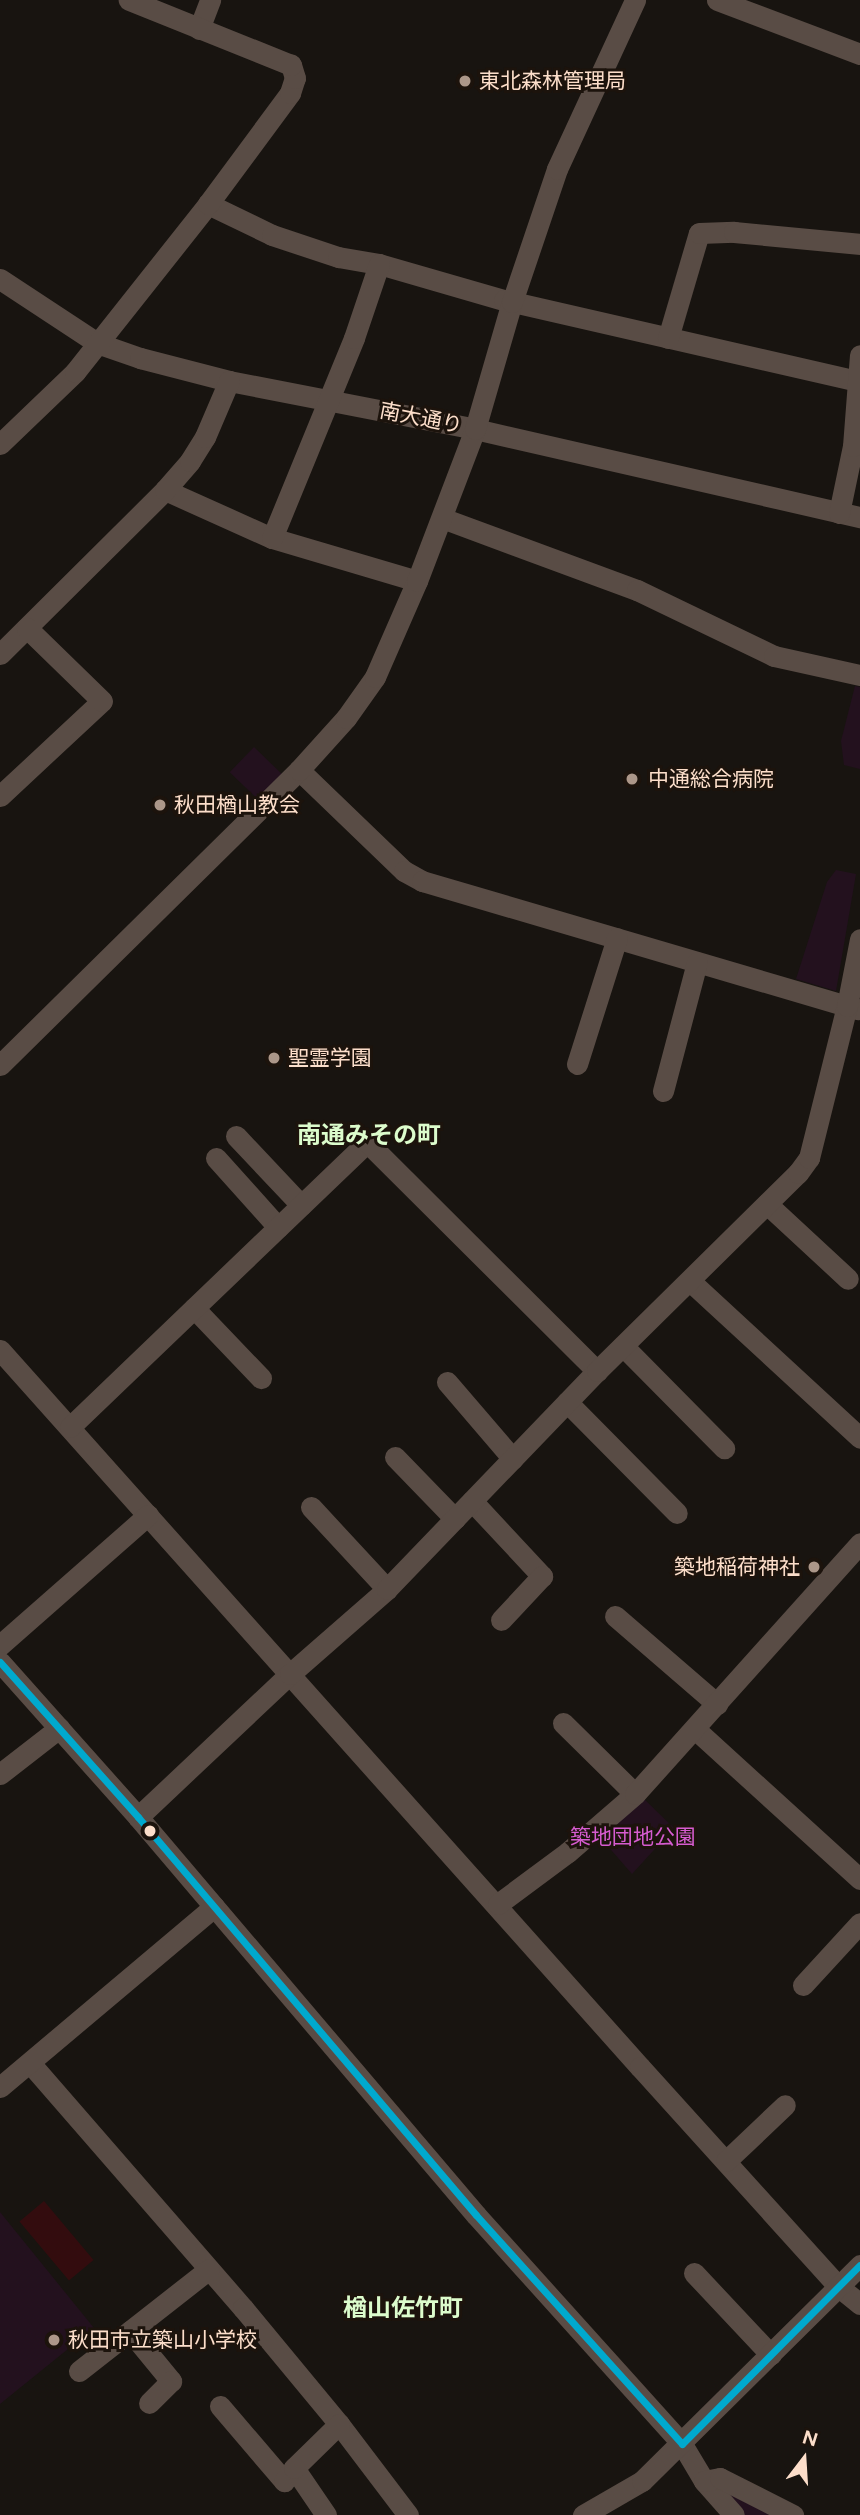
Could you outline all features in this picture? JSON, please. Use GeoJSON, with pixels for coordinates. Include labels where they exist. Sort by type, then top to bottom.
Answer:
{"type":"FeatureCollection","features":[{"type":"Feature","properties":{"kind":"street"},"geometry":{"type":"LineString","coordinates":[[0,444],[75,372],[208,204],[290,93],[295,78],[291,65],[129,0]]}},
{"type":"Feature","properties":{"kind":"street"},"geometry":{"type":"LineString","coordinates":[[199,29],[210,0]]}},
{"type":"Feature","properties":{"kind":"street"},"geometry":{"type":"LineString","coordinates":[[0,1065],[299,770],[346,718],[375,677],[417,581],[475,429],[512,302],[557,169],[635,0]]}},
{"type":"Feature","properties":{"kind":"street"},"geometry":{"type":"LineString","coordinates":[[717,0],[860,54]]}},
{"type":"Feature","properties":{"kind":"street"},"geometry":{"type":"LineString","coordinates":[[208,204],[272,235],[338,257],[379,264],[512,302],[858,381]]}},
{"type":"Feature","properties":{"kind":"street"},"geometry":{"type":"LineString","coordinates":[[668,338],[699,233],[734,232],[860,244]]}},
{"type":"Feature","properties":{"kind":"street"},"geometry":{"type":"LineString","coordinates":[[272,538],[329,400],[379,264]]}},
{"type":"Feature","properties":{"kind":"street","name":"南大通り"},"geometry":{"type":"LineString","coordinates":[[0,279],[97,343],[229,381],[475,429],[850,515]]}},
{"type":"Feature","properties":{"kind":"street"},"geometry":{"type":"LineString","coordinates":[[850,515],[860,355]]}},
{"type":"Feature","properties":{"kind":"street"},"geometry":{"type":"LineString","coordinates":[[0,654],[165,490],[205,437],[229,381]]}},
{"type":"Feature","properties":{"kind":"street"},"geometry":{"type":"LineString","coordinates":[[165,490],[272,538],[417,581]]}},
{"type":"Feature","properties":{"kind":"street"},"geometry":{"type":"LineString","coordinates":[[442,518],[637,590],[774,656],[860,675]]}},
{"type":"Feature","properties":{"kind":"street"},"geometry":{"type":"LineString","coordinates":[[0,796],[102,701],[27,628]]}},
{"type":"Feature","properties":{"kind":"street"},"geometry":{"type":"LineString","coordinates":[[299,770],[404,871],[422,881],[854,1008]]}},
{"type":"Feature","properties":{"kind":"street"},"geometry":{"type":"LineString","coordinates":[[577,1065],[617,938]]}},
{"type":"Feature","properties":{"kind":"street"},"geometry":{"type":"LineString","coordinates":[[138,1817],[290,1674],[387,1589],[597,1371],[798,1174],[809,1158],[854,1008],[860,939]]}},
{"type":"Feature","properties":{"kind":"street"},"geometry":{"type":"LineString","coordinates":[[663,1091],[698,962]]}},
{"type":"Feature","properties":{"kind":"street"},"geometry":{"type":"LineString","coordinates":[[236,1136],[301,1205]]}},
{"type":"Feature","properties":{"kind":"street"},"geometry":{"type":"LineString","coordinates":[[70,1427],[367,1142],[597,1371]]}},
{"type":"Feature","properties":{"kind":"street"},"geometry":{"type":"LineString","coordinates":[[216,1158],[278,1227]]}},
{"type":"Feature","properties":{"kind":"street"},"geometry":{"type":"LineString","coordinates":[[767,1204],[848,1279]]}},
{"type":"Feature","properties":{"kind":"street"},"geometry":{"type":"LineString","coordinates":[[690,1281],[860,1438]]}},
{"type":"Feature","properties":{"kind":"street"},"geometry":{"type":"LineString","coordinates":[[194,1308],[261,1378]]}},
{"type":"Feature","properties":{"kind":"street"},"geometry":{"type":"LineString","coordinates":[[623,1346],[724,1448]]}},
{"type":"Feature","properties":{"kind":"street"},"geometry":{"type":"LineString","coordinates":[[0,1350],[839,2287],[860,2304]]}},
{"type":"Feature","properties":{"kind":"street"},"geometry":{"type":"LineString","coordinates":[[447,1382],[513,1459]]}},
{"type":"Feature","properties":{"kind":"street"},"geometry":{"type":"LineString","coordinates":[[567,1402],[677,1513]]}},
{"type":"Feature","properties":{"kind":"street"},"geometry":{"type":"LineString","coordinates":[[395,1457],[455,1519]]}},
{"type":"Feature","properties":{"kind":"street"},"geometry":{"type":"LineString","coordinates":[[472,1501],[542,1576],[501,1620]]}},
{"type":"Feature","properties":{"kind":"street"},"geometry":{"type":"LineString","coordinates":[[311,1507],[387,1589]]}},
{"type":"Feature","properties":{"kind":"street"},"geometry":{"type":"LineString","coordinates":[[0,1645],[148,1515]]}},
{"type":"Feature","properties":{"kind":"street"},"geometry":{"type":"LineString","coordinates":[[498,1904],[568,1852],[635,1794],[860,1543]]}},
{"type":"Feature","properties":{"kind":"street"},"geometry":{"type":"LineString","coordinates":[[615,1616],[717,1704]]}},
{"type":"Feature","properties":{"kind":"street"},"geometry":{"type":"LineString","coordinates":[[0,1662],[138,1817],[476,2215],[682,2444],[704,2481],[734,2515]]}},
{"type":"Feature","properties":{"kind":"street"},"geometry":{"type":"LineString","coordinates":[[563,1723],[635,1794]]}},
{"type":"Feature","properties":{"kind":"street"},"geometry":{"type":"LineString","coordinates":[[0,1774],[59,1728]]}},
{"type":"Feature","properties":{"kind":"street"},"geometry":{"type":"LineString","coordinates":[[695,1729],[860,1879]]}},
{"type":"Feature","properties":{"kind":"street"},"geometry":{"type":"LineString","coordinates":[[0,2087],[214,1907]]}},
{"type":"Feature","properties":{"kind":"street"},"geometry":{"type":"LineString","coordinates":[[803,1985],[860,1923]]}},
{"type":"Feature","properties":{"kind":"street"},"geometry":{"type":"LineString","coordinates":[[30,2063],[339,2424],[408,2515]]}},
{"type":"Feature","properties":{"kind":"street"},"geometry":{"type":"LineString","coordinates":[[726,2161],[785,2105]]}},
{"type":"Feature","properties":{"kind":"street"},"geometry":{"type":"LineString","coordinates":[[583,2515],[642,2481],[771,2356],[860,2264]]}},
{"type":"Feature","properties":{"kind":"street"},"geometry":{"type":"LineString","coordinates":[[79,2371],[209,2269]]}},
{"type":"Feature","properties":{"kind":"street"},"geometry":{"type":"LineString","coordinates":[[694,2273],[771,2356]]}},
{"type":"Feature","properties":{"kind":"street"},"geometry":{"type":"LineString","coordinates":[[130,2331],[171,2381],[149,2403]]}},
{"type":"Feature","properties":{"kind":"street"},"geometry":{"type":"LineString","coordinates":[[220,2406],[284,2481],[339,2424]]}},
{"type":"Feature","properties":{"kind":"street"},"geometry":{"type":"LineString","coordinates":[[294,2468],[326,2515]]}},
{"type":"Feature","properties":{"kind":"street"},"geometry":{"type":"LineString","coordinates":[[704,2481],[720,2478],[793,2515]]}},
{"type":"Feature","properties":{"kind":"green space"},"geometry":{"type":"Polygon","coordinates":[[[855,686],[860,687],[860,769],[844,765],[841,741],[855,686]]]}},
{"type":"Feature","properties":{"kind":"green space"},"geometry":{"type":"Polygon","coordinates":[[[254,747],[284,776],[260,801],[230,772],[254,747]]]}},
{"type":"Feature","properties":{"kind":"green space"},"geometry":{"type":"Polygon","coordinates":[[[836,870],[856,874],[836,991],[796,979],[827,882],[836,870]]]}},
{"type":"Feature","properties":{"kind":"green space","name":"築地団地公園"},"geometry":{"type":"Polygon","coordinates":[[[643,1798],[674,1828],[632,1874],[599,1836],[643,1798]]]}},
{"type":"Feature","properties":{"kind":"green space"},"geometry":{"type":"Polygon","coordinates":[[[0,2212],[94,2328],[0,2404],[0,2212]]]}},
{"type":"Feature","properties":{"kind":"green space"},"geometry":{"type":"Polygon","coordinates":[[[727,2488],[778,2515],[743,2515],[724,2493],[727,2488]]]}},
{"type":"Feature","properties":{"kind":"shaded area"},"geometry":{"type":"Polygon","coordinates":[[[44,2201],[93,2260],[69,2281],[19,2222],[44,2201]]]}},
{"type":"Feature","properties":{"kind":"transit line"},"geometry":{"type":"LineString","coordinates":[[0,1662],[138,1817],[476,2215],[682,2444],[860,2265]]}},
{"type":"Feature","properties":{"kind":"place","name":"東北森林管理局"},"geometry":{"type":"Point","coordinates":[465,81]}},
{"type":"Feature","properties":{"kind":"place","name":"中通総合病院"},"geometry":{"type":"Point","coordinates":[632,779]}},
{"type":"Feature","properties":{"kind":"place","name":"秋田楢山教会"},"geometry":{"type":"Point","coordinates":[160,805]}},
{"type":"Feature","properties":{"kind":"place","name":"聖霊学園"},"geometry":{"type":"Point","coordinates":[274,1058]}},
{"type":"Feature","properties":{"kind":"place","name":"築地稲荷神社"},"geometry":{"type":"Point","coordinates":[814,1567]}},
{"type":"Feature","properties":{"kind":"place","name":"秋田市立築山小学校"},"geometry":{"type":"Point","coordinates":[54,2340]}},
{"type":"Feature","properties":{"kind":"district","name":"南通みその町"},"geometry":{"type":"Point","coordinates":[369,1135]}},
{"type":"Feature","properties":{"kind":"district","name":"楢山佐竹町"},"geometry":{"type":"Point","coordinates":[403,2308]}}]}
